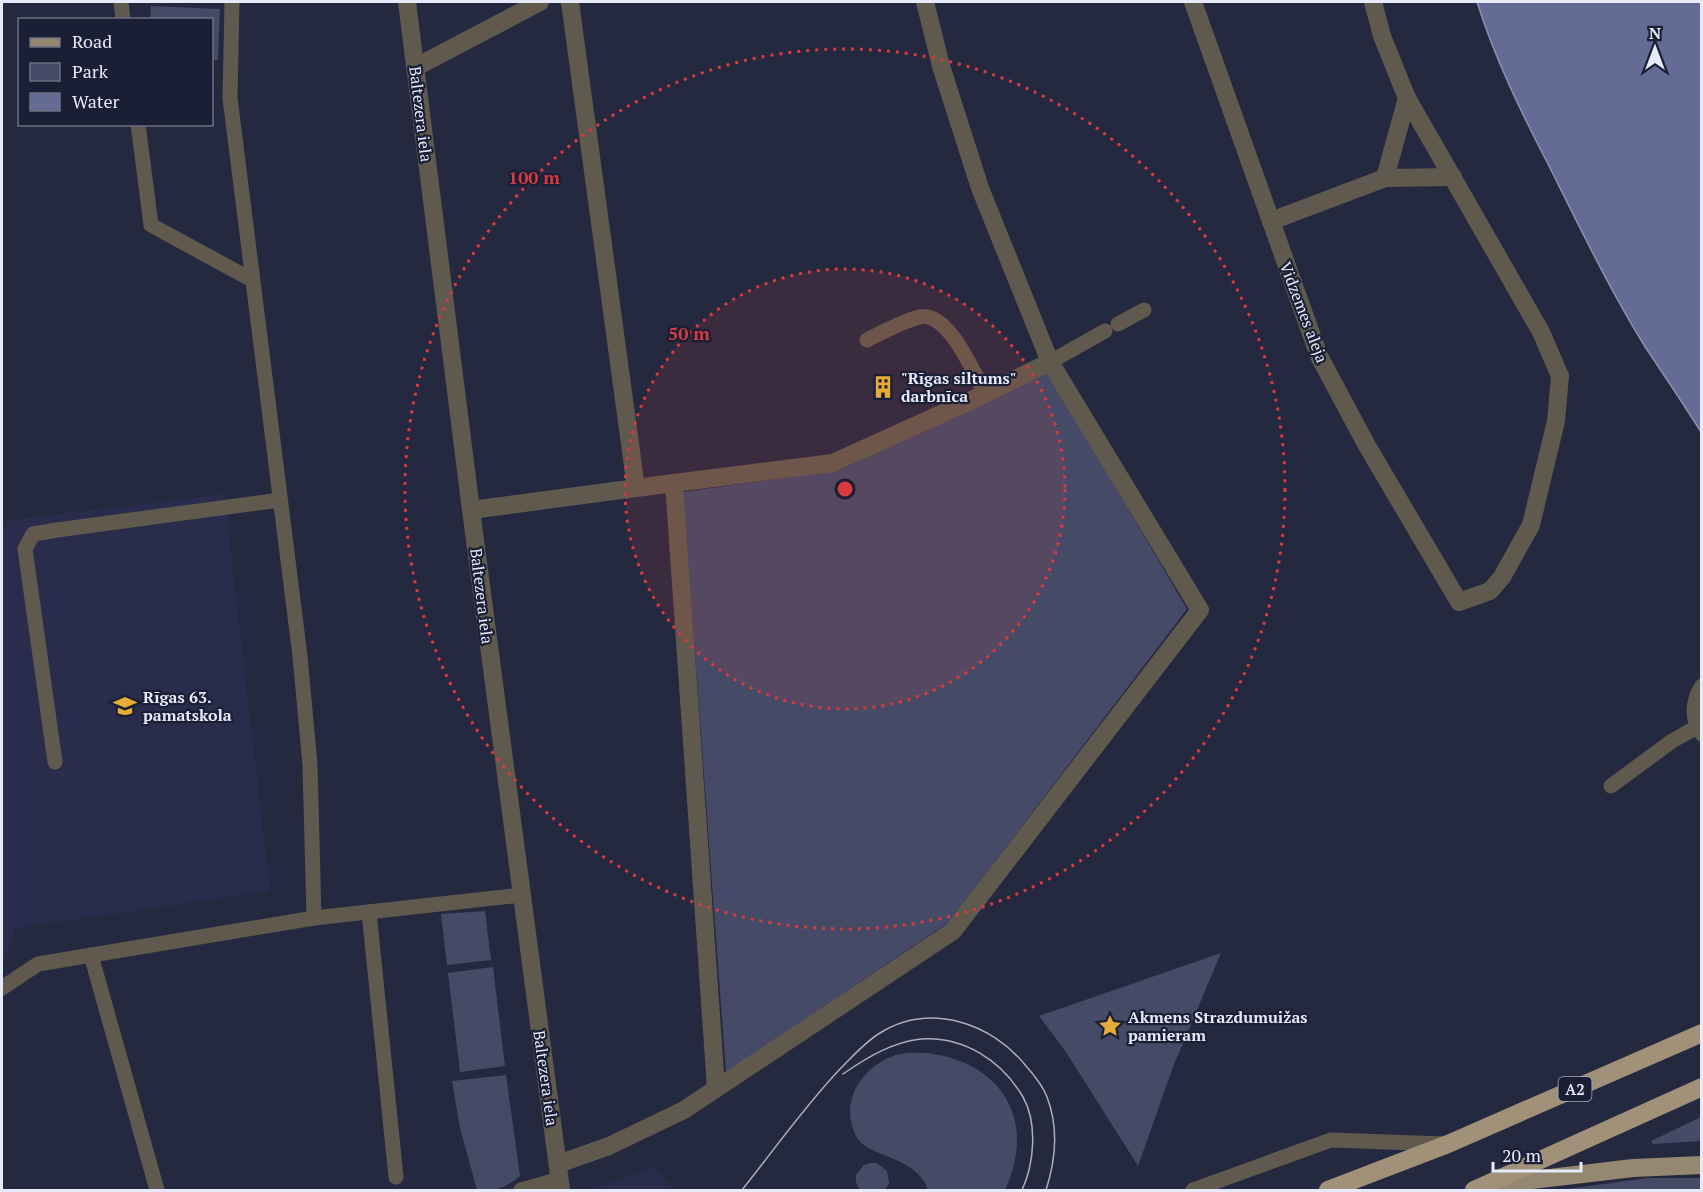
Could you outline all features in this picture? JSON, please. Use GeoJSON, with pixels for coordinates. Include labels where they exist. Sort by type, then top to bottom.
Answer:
{"type":"FeatureCollection","features":[{"type":"Feature","properties":{"kind":"highway","name":"A2"},"geometry":{"type":"LineString","coordinates":[[1328,1191],[1448,1144],[1701,1033]]}},
{"type":"Feature","properties":{"kind":"highway"},"geometry":{"type":"LineString","coordinates":[[1481,1188],[1701,1087]]}},
{"type":"Feature","properties":{"kind":"main road"},"geometry":{"type":"LineString","coordinates":[[1481,1188],[1633,1168],[1701,1165]]}},
{"type":"Feature","properties":{"kind":"street","name":"Baltezera iela"},"geometry":{"type":"LineString","coordinates":[[407,2],[471,510],[560,1178]]}},
{"type":"Feature","properties":{"kind":"street"},"geometry":{"type":"LineString","coordinates":[[416,67],[540,2]]}},
{"type":"Feature","properties":{"kind":"street"},"geometry":{"type":"LineString","coordinates":[[570,2],[636,488]]}},
{"type":"Feature","properties":{"kind":"street"},"geometry":{"type":"LineString","coordinates":[[560,1178],[609,1146],[684,1110],[953,931],[1200,610],[1050,362],[980,188],[940,66],[925,2]]}},
{"type":"Feature","properties":{"kind":"street","name":"Vidzemes aleja"},"geometry":{"type":"LineString","coordinates":[[1193,2],[1319,356],[1366,444],[1459,602],[1490,591],[1502,577],[1531,525],[1556,421],[1560,376],[1541,332],[1454,177]]}},
{"type":"Feature","properties":{"kind":"street"},"geometry":{"type":"LineString","coordinates":[[1271,221],[1385,178],[1454,177],[1407,98],[1382,36],[1373,2]]}},
{"type":"Feature","properties":{"kind":"street"},"geometry":{"type":"LineString","coordinates":[[1385,178],[1407,98]]}},
{"type":"Feature","properties":{"kind":"street"},"geometry":{"type":"LineString","coordinates":[[471,510],[833,464],[1050,362]]}},
{"type":"Feature","properties":{"kind":"street"},"geometry":{"type":"LineString","coordinates":[[674,483],[716,1088]]}},
{"type":"Feature","properties":{"kind":"lane"},"geometry":{"type":"LineString","coordinates":[[121,2],[123,18]]}},
{"type":"Feature","properties":{"kind":"lane"},"geometry":{"type":"LineString","coordinates":[[232,2],[230,98],[300,656],[310,765],[314,918]]}},
{"type":"Feature","properties":{"kind":"lane"},"geometry":{"type":"LineString","coordinates":[[138,126],[151,225],[252,280]]}},
{"type":"Feature","properties":{"kind":"lane"},"geometry":{"type":"LineString","coordinates":[[1050,362],[1144,310]]}},
{"type":"Feature","properties":{"kind":"lane"},"geometry":{"type":"LineString","coordinates":[[867,340],[921,316],[934,319],[950,331],[986,394]]}},
{"type":"Feature","properties":{"kind":"lane"},"geometry":{"type":"LineString","coordinates":[[55,762],[24,549],[33,534],[280,500]]}},
{"type":"Feature","properties":{"kind":"lane"},"geometry":{"type":"LineString","coordinates":[[1611,786],[1672,741],[1699,730],[1694,715],[1694,701],[1701,686]]}},
{"type":"Feature","properties":{"kind":"lane"},"geometry":{"type":"LineString","coordinates":[[2,988],[38,964],[314,918],[522,895]]}},
{"type":"Feature","properties":{"kind":"lane"},"geometry":{"type":"LineString","coordinates":[[369,912],[396,1177]]}},
{"type":"Feature","properties":{"kind":"lane"},"geometry":{"type":"LineString","coordinates":[[91,955],[157,1191]]}},
{"type":"Feature","properties":{"kind":"lane"},"geometry":{"type":"LineString","coordinates":[[1193,1191],[1331,1140],[1448,1144]]}},
{"type":"Feature","properties":{"kind":"lane"},"geometry":{"type":"LineString","coordinates":[[522,1191],[560,1178]]}},
{"type":"Feature","properties":{"kind":"shaded area","name":"Rīgas 63. pamatskola"},"geometry":{"type":"Polygon","coordinates":[[[224,494],[270,891],[16,928],[2,967],[2,521],[224,494]]]}},
{"type":"Feature","properties":{"kind":"shaded area"},"geometry":{"type":"Polygon","coordinates":[[[653,1168],[676,1190],[589,1190],[653,1168]]]}},
{"type":"Feature","properties":{"kind":"green space"},"geometry":{"type":"Polygon","coordinates":[[[151,6],[220,9],[218,60],[213,60],[213,18],[150,18],[151,6]]]}},
{"type":"Feature","properties":{"kind":"green space"},"geometry":{"type":"Polygon","coordinates":[[[1048,372],[1187,609],[949,922],[726,1072],[683,492],[840,470],[1048,372]]]}},
{"type":"Feature","properties":{"kind":"green space"},"geometry":{"type":"Polygon","coordinates":[[[485,911],[491,960],[447,965],[441,914],[485,911]]]}},
{"type":"Feature","properties":{"kind":"green space"},"geometry":{"type":"Polygon","coordinates":[[[1221,953],[1173,1067],[1138,1166],[1066,1052],[1039,1016],[1221,953]]]}},
{"type":"Feature","properties":{"kind":"green space"},"geometry":{"type":"Polygon","coordinates":[[[493,967],[505,1066],[460,1072],[448,973],[493,967]]]}},
{"type":"Feature","properties":{"kind":"green space"},"geometry":{"type":"Polygon","coordinates":[[[928,1053],[954,1059],[976,1069],[994,1083],[1007,1099],[1014,1119],[1017,1141],[1014,1165],[1005,1190],[928,1190],[914,1170],[870,1149],[856,1136],[851,1123],[850,1109],[858,1085],[866,1074],[875,1066],[900,1054],[928,1053]]]}},
{"type":"Feature","properties":{"kind":"green space"},"geometry":{"type":"Polygon","coordinates":[[[506,1075],[520,1176],[500,1188],[477,1190],[460,1128],[452,1081],[506,1075]]]}},
{"type":"Feature","properties":{"kind":"green space"},"geometry":{"type":"Polygon","coordinates":[[[1701,1117],[1701,1141],[1653,1144],[1651,1141],[1701,1117]]]}},
{"type":"Feature","properties":{"kind":"green space"},"geometry":{"type":"Polygon","coordinates":[[[877,1163],[887,1171],[889,1183],[885,1190],[860,1190],[856,1182],[856,1175],[864,1165],[877,1163]]]}},
{"type":"Feature","properties":{"kind":"green space"},"geometry":{"type":"Polygon","coordinates":[[[1648,1178],[1701,1178],[1701,1190],[1560,1190],[1648,1178]]]}},
{"type":"Feature","properties":{"kind":"water"},"geometry":{"type":"Polygon","coordinates":[[[1477,2],[1701,2],[1701,432],[1644,345],[1595,258],[1510,86],[1477,2]]]}},
{"type":"Feature","properties":{"kind":"tram line"},"geometry":{"type":"LineString","coordinates":[[742,1190],[814,1098],[864,1045],[880,1033],[899,1024],[919,1019],[939,1018],[978,1028],[996,1038],[1012,1051],[1041,1085],[1051,1109],[1055,1132],[1054,1155],[1046,1190]]}},
{"type":"Feature","properties":{"kind":"tram line"},"geometry":{"type":"LineString","coordinates":[[843,1074],[890,1047],[921,1039],[952,1042],[980,1053],[1004,1072],[1023,1097],[1028,1108],[1033,1144],[1032,1156],[1022,1190]]}},
{"type":"Feature","properties":{"kind":"place","name":"\"Rīgas siltums\" darbnīca"},"geometry":{"type":"Point","coordinates":[883,387]}},
{"type":"Feature","properties":{"kind":"place","name":"Rīgas 63. pamatskola"},"geometry":{"type":"Point","coordinates":[125,706]}},
{"type":"Feature","properties":{"kind":"place","name":"Akmens Strazdumuižas pamieram"},"geometry":{"type":"Point","coordinates":[1110,1026]}}]}
